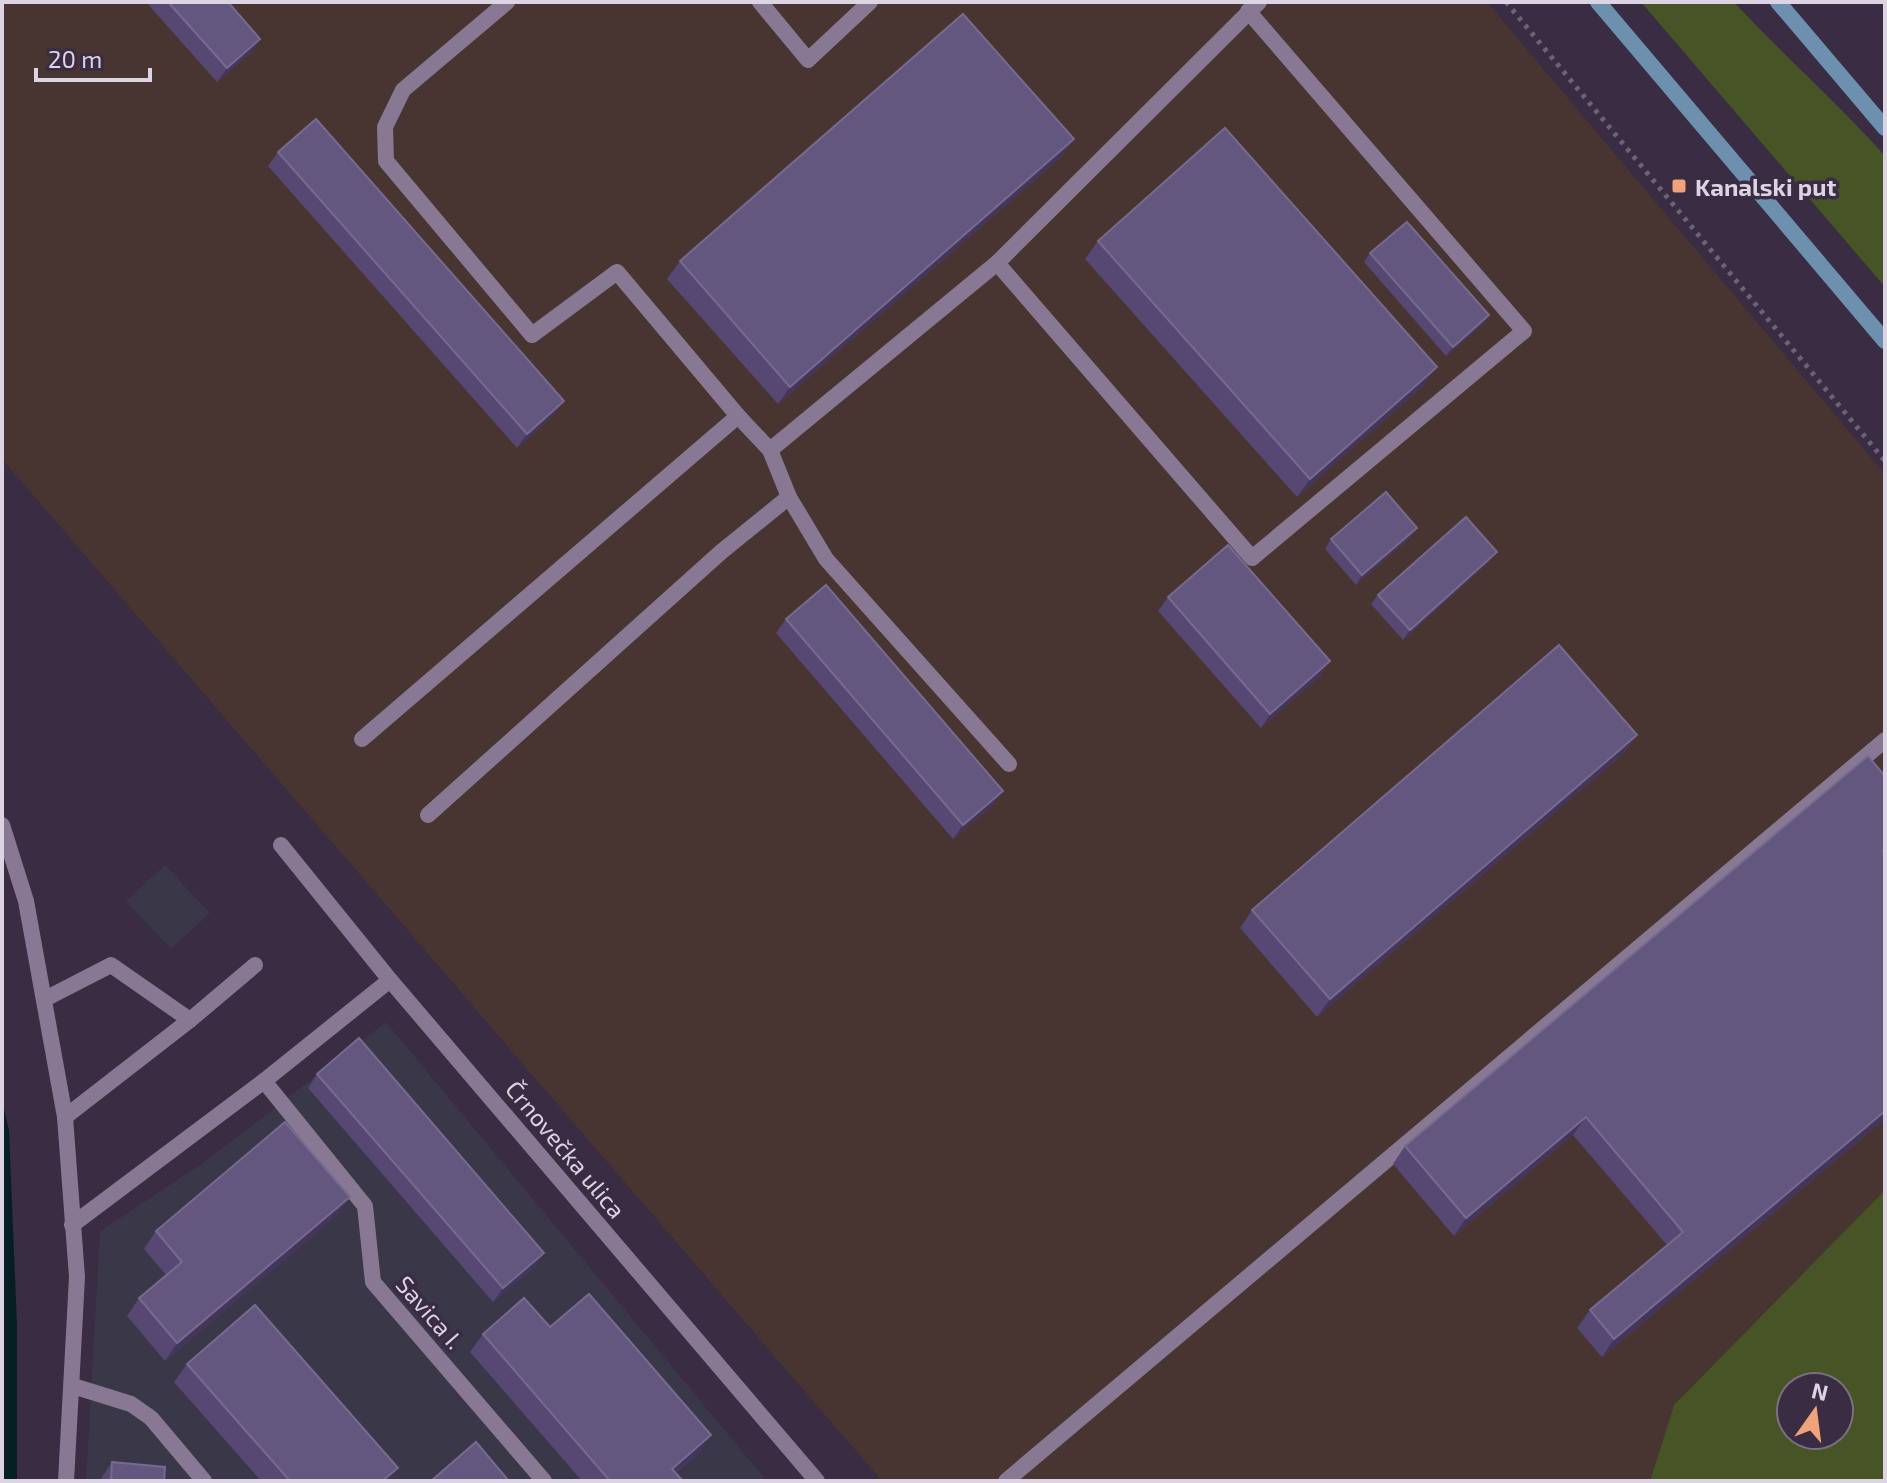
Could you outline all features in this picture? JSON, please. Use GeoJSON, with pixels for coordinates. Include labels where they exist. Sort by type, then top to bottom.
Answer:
{"type":"FeatureCollection","features":[{"type":"Feature","properties":{"kind":"main road"},"geometry":{"type":"LineString","coordinates":[[1598,2],[1885,341]]}},
{"type":"Feature","properties":{"kind":"main road"},"geometry":{"type":"LineString","coordinates":[[1778,2],[1885,128]]}},
{"type":"Feature","properties":{"kind":"street"},"geometry":{"type":"LineString","coordinates":[[507,2],[403,90],[385,127],[386,161],[532,335],[617,272],[770,450],[789,497],[826,559],[1009,764]]}},
{"type":"Feature","properties":{"kind":"street"},"geometry":{"type":"LineString","coordinates":[[760,2],[808,60],[870,2]]}},
{"type":"Feature","properties":{"kind":"street"},"geometry":{"type":"LineString","coordinates":[[770,450],[997,263],[1254,7],[1524,331],[1252,558],[997,263]]}},
{"type":"Feature","properties":{"kind":"street"},"geometry":{"type":"LineString","coordinates":[[362,739],[738,416]]}},
{"type":"Feature","properties":{"kind":"street"},"geometry":{"type":"LineString","coordinates":[[428,815],[721,552],[789,497]]}},
{"type":"Feature","properties":{"kind":"street"},"geometry":{"type":"LineString","coordinates":[[1006,1481],[1885,740]]}},
{"type":"Feature","properties":{"kind":"street"},"geometry":{"type":"LineString","coordinates":[[2,825],[26,901],[65,1117],[77,1277],[66,1481]]}},
{"type":"Feature","properties":{"kind":"street","name":"Črnovečka ulica"},"geometry":{"type":"LineString","coordinates":[[281,845],[390,980],[817,1481]]}},
{"type":"Feature","properties":{"kind":"street"},"geometry":{"type":"LineString","coordinates":[[45,999],[111,965],[190,1020]]}},
{"type":"Feature","properties":{"kind":"street"},"geometry":{"type":"LineString","coordinates":[[65,1117],[255,965]]}},
{"type":"Feature","properties":{"kind":"street"},"geometry":{"type":"LineString","coordinates":[[72,1225],[264,1081],[390,980]]}},
{"type":"Feature","properties":{"kind":"street","name":"Savica I."},"geometry":{"type":"LineString","coordinates":[[264,1081],[365,1206],[373,1282],[544,1481]]}},
{"type":"Feature","properties":{"kind":"street"},"geometry":{"type":"LineString","coordinates":[[73,1386],[131,1404],[151,1418],[204,1481]]}},
{"type":"Feature","properties":{"kind":"path"},"geometry":{"type":"LineString","coordinates":[[1506,2],[1885,461]]}},
{"type":"Feature","properties":{"kind":"shaded area"},"geometry":{"type":"Polygon","coordinates":[[[2,2],[1487,2],[1885,474],[1885,1190],[1674,1405],[1650,1481],[882,1481],[2,459],[2,2]]]}},
{"type":"Feature","properties":{"kind":"shaded area"},"geometry":{"type":"Polygon","coordinates":[[[165,865],[210,913],[171,949],[126,901],[165,865]]]}},
{"type":"Feature","properties":{"kind":"shaded area"},"geometry":{"type":"Polygon","coordinates":[[[386,1022],[767,1481],[86,1481],[100,1231],[203,1163],[386,1022]]]}},
{"type":"Feature","properties":{"kind":"shaded area"},"geometry":{"type":"Polygon","coordinates":[[[2,1101],[9,1130],[17,1325],[17,1481],[2,1481],[2,1101]]]}},
{"type":"Feature","properties":{"kind":"green space"},"geometry":{"type":"Polygon","coordinates":[[[1641,2],[1734,2],[1885,156],[1885,287],[1641,2]]]}},
{"type":"Feature","properties":{"kind":"green space"},"geometry":{"type":"Polygon","coordinates":[[[1885,1190],[1885,1481],[1650,1481],[1674,1405],[1885,1190]]]}},
{"type":"Feature","properties":{"kind":"building"},"geometry":{"type":"Polygon","coordinates":[[[168,2],[228,2],[260,39],[227,68],[168,2]]]}},
{"type":"Feature","properties":{"kind":"building"},"geometry":{"type":"Polygon","coordinates":[[[963,14],[1074,139],[790,387],[680,261],[963,14]]]}},
{"type":"Feature","properties":{"kind":"building"},"geometry":{"type":"Polygon","coordinates":[[[316,119],[564,401],[527,434],[278,152],[316,119]]]}},
{"type":"Feature","properties":{"kind":"building"},"geometry":{"type":"Polygon","coordinates":[[[1225,128],[1437,367],[1310,479],[1098,241],[1225,128]]]}},
{"type":"Feature","properties":{"kind":"building"},"geometry":{"type":"Polygon","coordinates":[[[1407,222],[1489,315],[1453,347],[1370,253],[1407,222]]]}},
{"type":"Feature","properties":{"kind":"building"},"geometry":{"type":"Polygon","coordinates":[[[1386,492],[1417,528],[1362,575],[1331,539],[1386,492]]]}},
{"type":"Feature","properties":{"kind":"building"},"geometry":{"type":"Polygon","coordinates":[[[1466,517],[1497,552],[1410,630],[1378,595],[1466,517]]]}},
{"type":"Feature","properties":{"kind":"building"},"geometry":{"type":"Polygon","coordinates":[[[1228,545],[1330,661],[1270,714],[1168,597],[1228,545]]]}},
{"type":"Feature","properties":{"kind":"building"},"geometry":{"type":"Polygon","coordinates":[[[826,585],[1003,791],[963,825],[786,619],[826,585]]]}},
{"type":"Feature","properties":{"kind":"building"},"geometry":{"type":"Polygon","coordinates":[[[1559,645],[1637,735],[1330,999],[1252,910],[1559,645]]]}},
{"type":"Feature","properties":{"kind":"building"},"geometry":{"type":"Polygon","coordinates":[[[1868,756],[1885,776],[1885,1111],[1614,1339],[1590,1310],[1683,1232],[1586,1117],[1466,1218],[1405,1146],[1868,756]]]}},
{"type":"Feature","properties":{"kind":"building"},"geometry":{"type":"Polygon","coordinates":[[[359,1038],[544,1253],[503,1288],[317,1074],[359,1038]]]}},
{"type":"Feature","properties":{"kind":"building"},"geometry":{"type":"Polygon","coordinates":[[[285,1122],[350,1197],[177,1343],[139,1298],[182,1262],[156,1231],[285,1122]]]}},
{"type":"Feature","properties":{"kind":"building"},"geometry":{"type":"Polygon","coordinates":[[[589,1294],[711,1435],[672,1469],[683,1481],[610,1481],[483,1334],[524,1298],[550,1327],[589,1294]]]}},
{"type":"Feature","properties":{"kind":"building"},"geometry":{"type":"Polygon","coordinates":[[[255,1305],[398,1468],[382,1481],[290,1481],[187,1364],[255,1305]]]}},
{"type":"Feature","properties":{"kind":"building"},"geometry":{"type":"Polygon","coordinates":[[[476,1442],[509,1481],[431,1481],[476,1442]]]}},
{"type":"Feature","properties":{"kind":"building"},"geometry":{"type":"Polygon","coordinates":[[[112,1462],[165,1467],[164,1481],[111,1481],[112,1462]]]}},
{"type":"Feature","properties":{"kind":"place","name":"Kanalski put"},"geometry":{"type":"Point","coordinates":[1679,186]}}]}
